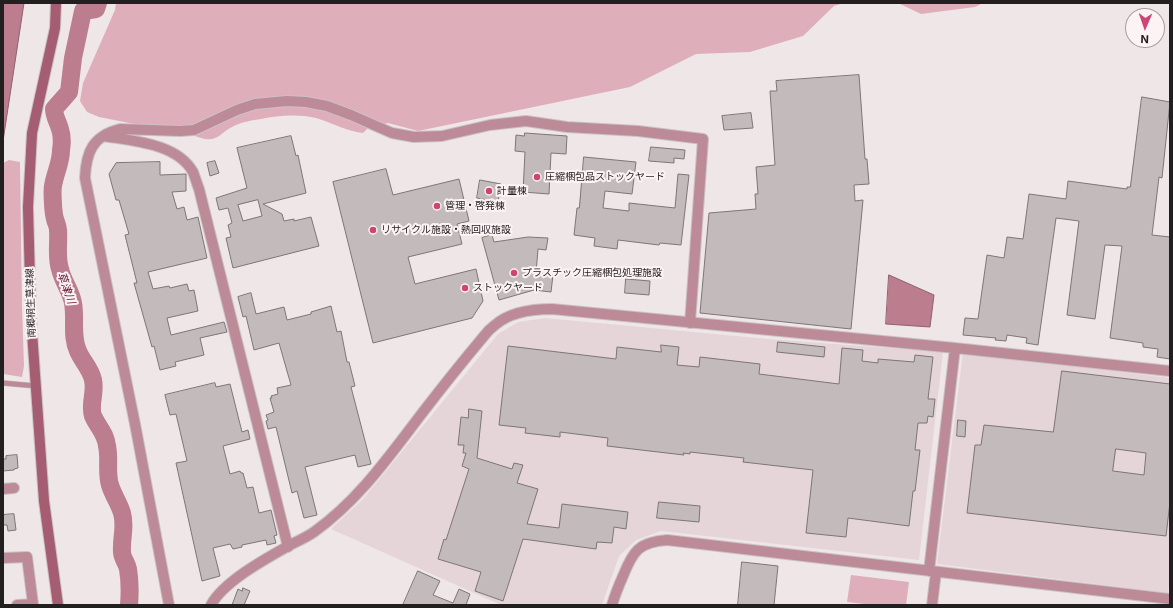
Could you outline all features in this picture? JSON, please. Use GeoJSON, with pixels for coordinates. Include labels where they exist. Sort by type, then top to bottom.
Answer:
{"type":"FeatureCollection","features":[{"type":"Feature","properties":{"kind":"main road","name":"南郷桐生草津線"},"geometry":{"type":"LineString","coordinates":[[56,3],[55,28],[32,133],[28,206],[31,318],[44,501],[58,605]]}},
{"type":"Feature","properties":{"kind":"street"},"geometry":{"type":"LineString","coordinates":[[170,605],[85,178],[89,150],[96,142],[110,131],[120,129],[194,130],[237,110],[255,104],[287,101],[306,102],[327,106],[392,133],[414,137],[442,136],[490,125],[526,120],[567,127],[638,131],[703,139],[690,323]]}},
{"type":"Feature","properties":{"kind":"street"},"geometry":{"type":"LineString","coordinates":[[104,136],[160,147],[177,155],[192,172],[199,189],[288,547]]}},
{"type":"Feature","properties":{"kind":"street"},"geometry":{"type":"LineString","coordinates":[[211,605],[223,589],[235,578],[313,533],[343,509],[366,486],[427,406],[484,336],[495,324],[505,318],[522,312],[537,309],[552,309],[955,348],[1170,371]]}},
{"type":"Feature","properties":{"kind":"street"},"geometry":{"type":"LineString","coordinates":[[932,605],[933,571],[955,348]]}},
{"type":"Feature","properties":{"kind":"street"},"geometry":{"type":"LineString","coordinates":[[3,489],[14,488]]}},
{"type":"Feature","properties":{"kind":"street"},"geometry":{"type":"LineString","coordinates":[[612,605],[632,554],[641,547],[654,541],[667,540],[1170,599]]}},
{"type":"Feature","properties":{"kind":"street"},"geometry":{"type":"LineString","coordinates":[[3,558],[27,557],[33,604],[17,605]]}},
{"type":"Feature","properties":{"kind":"lane"},"geometry":{"type":"LineString","coordinates":[[3,383],[36,386]]}},
{"type":"Feature","properties":{"kind":"shaded area"},"geometry":{"type":"Polygon","coordinates":[[[3,3],[24,3],[3,141],[3,3]]]}},
{"type":"Feature","properties":{"kind":"shaded area"},"geometry":{"type":"Polygon","coordinates":[[[116,3],[844,3],[834,6],[803,36],[750,52],[696,54],[630,87],[418,131],[388,123],[368,128],[363,133],[345,129],[316,118],[289,116],[244,122],[228,129],[213,139],[208,139],[99,117],[87,112],[80,101],[83,83],[115,10],[116,3]]]}},
{"type":"Feature","properties":{"kind":"shaded area"},"geometry":{"type":"Polygon","coordinates":[[[898,3],[983,3],[975,7],[921,14],[898,3]]]}},
{"type":"Feature","properties":{"kind":"shaded area"},"geometry":{"type":"Polygon","coordinates":[[[9,160],[20,162],[24,366],[22,377],[3,374],[3,163],[9,160]]]}},
{"type":"Feature","properties":{"kind":"shaded area"},"geometry":{"type":"Polygon","coordinates":[[[889,275],[934,295],[930,327],[886,324],[889,275]]]}},
{"type":"Feature","properties":{"kind":"shaded area"},"geometry":{"type":"Polygon","coordinates":[[[545,318],[768,339],[943,352],[919,560],[661,531],[636,540],[619,556],[602,605],[501,605],[331,529],[363,499],[498,334],[518,322],[545,318]]]}},
{"type":"Feature","properties":{"kind":"shaded area"},"geometry":{"type":"Polygon","coordinates":[[[963,352],[1170,378],[1170,575],[1168,593],[937,564],[963,352]]]}},
{"type":"Feature","properties":{"kind":"shaded area"},"geometry":{"type":"Polygon","coordinates":[[[851,575],[909,582],[906,605],[873,605],[847,602],[851,575]]]}},
{"type":"Feature","properties":{"kind":"building"},"geometry":{"type":"Polygon","coordinates":[[[859,75],[865,159],[867,159],[869,184],[854,185],[855,201],[863,200],[851,329],[700,313],[709,213],[756,209],[755,194],[758,194],[756,167],[775,165],[770,91],[777,91],[776,81],[859,75]]]}},
{"type":"Feature","properties":{"kind":"building"},"geometry":{"type":"Polygon","coordinates":[[[1142,97],[1170,102],[1162,178],[1159,177],[1152,235],[1170,237],[1170,359],[1157,357],[1158,349],[1143,347],[1143,343],[1110,338],[1122,246],[1105,245],[1095,319],[1067,315],[1079,221],[1056,218],[1038,345],[1026,343],[1027,338],[1007,335],[1006,341],[995,340],[996,338],[963,335],[965,318],[978,319],[987,255],[1004,258],[1007,237],[1023,239],[1029,194],[1066,199],[1068,181],[1127,189],[1127,187],[1130,187],[1142,97]]]}},
{"type":"Feature","properties":{"kind":"building"},"geometry":{"type":"Polygon","coordinates":[[[751,113],[753,128],[724,130],[722,116],[751,113]]]}},
{"type":"Feature","properties":{"kind":"building"},"geometry":{"type":"Polygon","coordinates":[[[525,133],[567,136],[566,154],[551,153],[549,194],[523,192],[525,152],[515,151],[516,135],[524,136],[525,133]]]}},
{"type":"Feature","properties":{"kind":"building"},"geometry":{"type":"Polygon","coordinates":[[[291,136],[296,156],[298,155],[306,193],[263,204],[282,214],[284,221],[294,219],[294,221],[311,217],[319,246],[233,268],[226,238],[231,237],[228,225],[232,223],[228,208],[219,210],[216,198],[247,188],[237,148],[291,136]],[[258,200],[238,205],[243,221],[262,216],[258,200]]]}},
{"type":"Feature","properties":{"kind":"building"},"geometry":{"type":"Polygon","coordinates":[[[651,147],[685,150],[684,159],[674,158],[674,163],[649,161],[651,147]]]}},
{"type":"Feature","properties":{"kind":"building"},"geometry":{"type":"Polygon","coordinates":[[[584,157],[636,162],[632,194],[605,191],[603,208],[629,211],[629,203],[675,208],[678,174],[689,175],[681,245],[660,243],[659,245],[618,240],[617,249],[594,246],[595,238],[574,235],[577,208],[579,208],[584,157]]]}},
{"type":"Feature","properties":{"kind":"building"},"geometry":{"type":"Polygon","coordinates":[[[215,161],[219,173],[210,176],[207,163],[215,161]]]}},
{"type":"Feature","properties":{"kind":"building"},"geometry":{"type":"Polygon","coordinates":[[[160,162],[160,175],[186,174],[186,191],[172,192],[177,209],[184,207],[187,220],[198,217],[207,258],[148,272],[153,289],[169,286],[170,288],[187,284],[189,291],[194,290],[198,311],[167,318],[171,335],[224,322],[227,332],[200,338],[204,355],[175,362],[176,366],[160,370],[134,283],[137,283],[125,235],[129,234],[119,200],[116,200],[109,174],[116,163],[160,162]]]}},
{"type":"Feature","properties":{"kind":"building","name":"リサイクル施設・熱回収施設"},"geometry":{"type":"Polygon","coordinates":[[[386,169],[393,195],[459,179],[469,221],[457,224],[462,244],[408,257],[415,284],[476,269],[483,301],[472,318],[373,343],[333,182],[386,169]]]}},
{"type":"Feature","properties":{"kind":"building","name":"計量棟"},"geometry":{"type":"Polygon","coordinates":[[[480,180],[501,184],[498,202],[477,198],[480,180]]]}},
{"type":"Feature","properties":{"kind":"building","name":"プラスチック圧縮梱包処理施設"},"geometry":{"type":"Polygon","coordinates":[[[492,235],[494,242],[528,237],[548,238],[546,250],[538,249],[536,273],[553,275],[551,292],[534,290],[499,300],[482,238],[492,235]]]}},
{"type":"Feature","properties":{"kind":"building"},"geometry":{"type":"Polygon","coordinates":[[[626,279],[650,281],[649,295],[625,293],[626,279]]]}},
{"type":"Feature","properties":{"kind":"building"},"geometry":{"type":"Polygon","coordinates":[[[251,293],[256,314],[284,307],[287,320],[311,314],[311,312],[331,306],[337,332],[341,331],[347,362],[349,362],[355,386],[351,387],[371,464],[358,467],[355,455],[305,467],[317,515],[304,518],[297,491],[292,493],[276,427],[268,429],[266,421],[268,420],[266,415],[274,412],[270,398],[272,398],[271,396],[278,394],[277,388],[291,385],[279,343],[254,350],[246,316],[243,317],[238,297],[251,293]]]}},
{"type":"Feature","properties":{"kind":"building"},"geometry":{"type":"Polygon","coordinates":[[[778,342],[825,347],[824,357],[777,352],[778,342]]]}},
{"type":"Feature","properties":{"kind":"building"},"geometry":{"type":"Polygon","coordinates":[[[661,345],[679,347],[677,365],[699,367],[700,357],[760,364],[759,374],[839,384],[842,348],[863,350],[862,361],[878,363],[878,359],[914,362],[915,355],[933,357],[928,399],[935,399],[933,417],[928,416],[927,423],[918,423],[915,450],[920,450],[909,526],[848,518],[846,537],[806,533],[813,470],[743,462],[744,458],[690,452],[690,454],[683,453],[684,455],[607,446],[608,438],[560,432],[560,437],[525,433],[526,428],[499,425],[508,346],[616,359],[617,347],[661,352],[661,345]]]}},
{"type":"Feature","properties":{"kind":"building"},"geometry":{"type":"Polygon","coordinates":[[[1062,371],[1170,384],[1170,502],[1166,536],[967,513],[975,445],[981,445],[984,425],[1053,432],[1062,371]],[[1116,449],[1113,471],[1144,475],[1146,453],[1116,449]]]}},
{"type":"Feature","properties":{"kind":"building"},"geometry":{"type":"Polygon","coordinates":[[[215,383],[216,387],[230,384],[242,432],[248,430],[250,439],[223,446],[230,474],[240,471],[243,473],[247,488],[253,487],[259,513],[271,510],[277,535],[274,536],[276,543],[267,545],[266,540],[242,545],[242,547],[233,549],[230,544],[213,548],[220,576],[202,581],[176,463],[187,461],[176,414],[170,415],[165,395],[215,383]]]}},
{"type":"Feature","properties":{"kind":"building"},"geometry":{"type":"Polygon","coordinates":[[[469,409],[482,411],[477,458],[512,469],[514,463],[523,465],[517,483],[538,489],[527,524],[559,528],[562,504],[628,512],[626,529],[614,527],[612,543],[597,542],[596,549],[523,539],[503,601],[475,591],[481,572],[438,559],[444,539],[446,540],[469,469],[462,466],[466,453],[463,453],[464,445],[458,445],[461,417],[468,418],[469,409]]]}},
{"type":"Feature","properties":{"kind":"building"},"geometry":{"type":"Polygon","coordinates":[[[958,420],[966,421],[965,437],[957,436],[958,420]]]}},
{"type":"Feature","properties":{"kind":"building"},"geometry":{"type":"Polygon","coordinates":[[[17,455],[18,468],[3,471],[3,459],[6,459],[6,456],[17,455]]]}},
{"type":"Feature","properties":{"kind":"building"},"geometry":{"type":"Polygon","coordinates":[[[659,502],[700,506],[699,522],[657,518],[659,502]]]}},
{"type":"Feature","properties":{"kind":"building"},"geometry":{"type":"Polygon","coordinates":[[[14,514],[16,530],[8,531],[7,525],[3,525],[3,515],[14,514]]]}},
{"type":"Feature","properties":{"kind":"building"},"geometry":{"type":"Polygon","coordinates":[[[742,562],[778,566],[774,605],[738,605],[742,562]]]}},
{"type":"Feature","properties":{"kind":"building"},"geometry":{"type":"Polygon","coordinates":[[[418,571],[440,581],[433,595],[453,603],[459,589],[470,594],[466,605],[403,605],[418,571]]]}},
{"type":"Feature","properties":{"kind":"building"},"geometry":{"type":"Polygon","coordinates":[[[243,588],[250,591],[244,605],[232,605],[238,589],[242,591],[243,588]]]}},
{"type":"Feature","properties":{"kind":"waterway","name":"草津川"},"geometry":{"type":"LineString","coordinates":[[98,3],[96,9],[83,11],[73,58],[69,92],[54,109],[55,117],[61,131],[62,142],[60,159],[53,186],[53,202],[54,216],[58,229],[59,264],[61,274],[71,294],[73,303],[76,345],[92,376],[94,385],[92,412],[106,442],[111,489],[121,509],[123,518],[122,552],[129,574],[129,605]]}},
{"type":"Feature","properties":{"kind":"place","name":"圧縮梱包品ストックヤード"},"geometry":{"type":"Point","coordinates":[537,177]}},
{"type":"Feature","properties":{"kind":"place","name":"計量棟"},"geometry":{"type":"Point","coordinates":[489,191]}},
{"type":"Feature","properties":{"kind":"place","name":"管理・啓発棟"},"geometry":{"type":"Point","coordinates":[437,206]}},
{"type":"Feature","properties":{"kind":"place","name":"リサイクル施設・熱回収施設"},"geometry":{"type":"Point","coordinates":[373,230]}},
{"type":"Feature","properties":{"kind":"place","name":"プラスチック圧縮梱包処理施設"},"geometry":{"type":"Point","coordinates":[514,273]}},
{"type":"Feature","properties":{"kind":"place","name":"ストックヤード"},"geometry":{"type":"Point","coordinates":[465,288]}}]}
